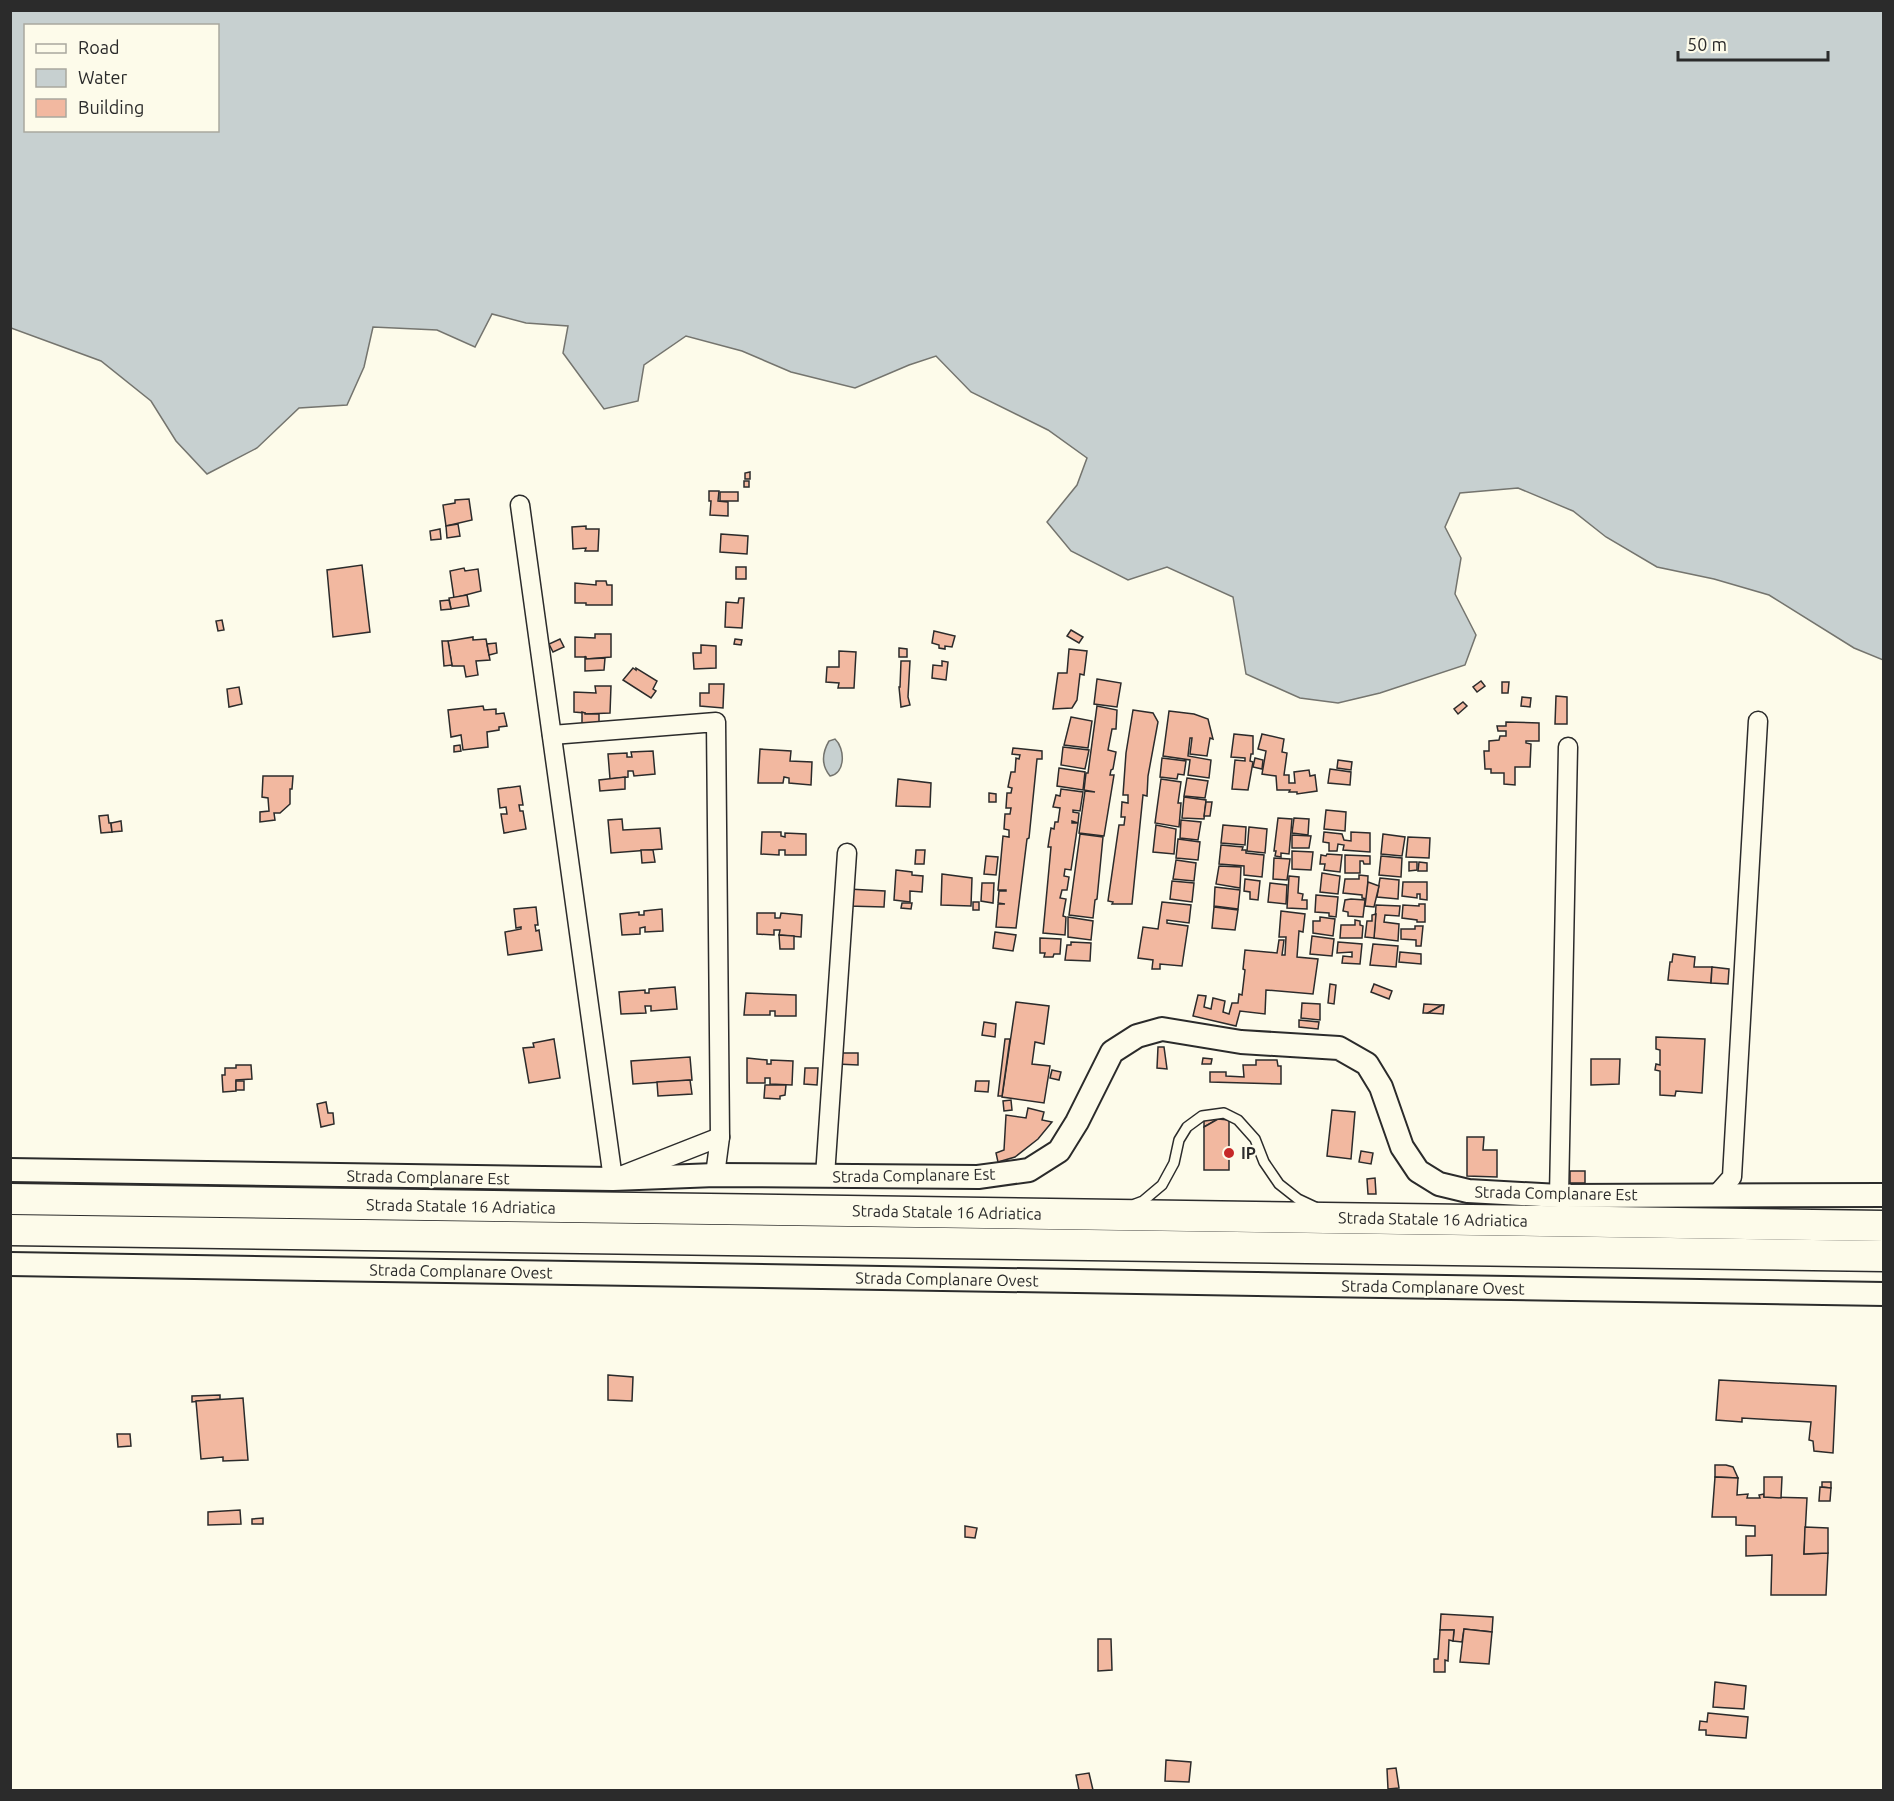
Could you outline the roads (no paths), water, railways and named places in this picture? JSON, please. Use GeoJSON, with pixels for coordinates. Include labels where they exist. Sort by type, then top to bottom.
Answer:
{"type":"FeatureCollection","features":[{"type":"Feature","properties":{"kind":"highway","name":"Strada Statale 16 Adriatica"},"geometry":{"type":"LineString","coordinates":[[10,1199],[1884,1226]]}},
{"type":"Feature","properties":{"kind":"highway","name":"Strada Statale 16 Adriatica"},"geometry":{"type":"LineString","coordinates":[[10,1230],[1884,1256]]}},
{"type":"Feature","properties":{"kind":"street"},"geometry":{"type":"LineString","coordinates":[[520,505],[613,1179],[720,1137]]}},
{"type":"Feature","properties":{"kind":"street"},"geometry":{"type":"LineString","coordinates":[[1716,1195],[1732,1177],[1758,721]]}},
{"type":"Feature","properties":{"kind":"street"},"geometry":{"type":"LineString","coordinates":[[552,735],[716,722],[720,1137],[715,1176]]}},
{"type":"Feature","properties":{"kind":"street"},"geometry":{"type":"LineString","coordinates":[[1559,1196],[1568,747]]}},
{"type":"Feature","properties":{"kind":"street"},"geometry":{"type":"LineString","coordinates":[[825,1176],[847,853]]}},
{"type":"Feature","properties":{"kind":"street","name":"Strada Complanare Est"},"geometry":{"type":"LineString","coordinates":[[10,1170],[613,1179],[715,1176],[978,1177],[1029,1170],[1059,1151],[1077,1122],[1112,1052],[1137,1036],[1162,1029],[1241,1042],[1339,1048],[1367,1064],[1381,1087],[1402,1147],[1418,1171],[1439,1184],[1468,1191],[1559,1196],[1884,1196]]}},
{"type":"Feature","properties":{"kind":"street","name":"Strada Complanare Ovest"},"geometry":{"type":"LineString","coordinates":[[10,1264],[1884,1294]]}},
{"type":"Feature","properties":{"kind":"lane"},"geometry":{"type":"LineString","coordinates":[[1103,1215],[1143,1201],[1162,1185],[1174,1163],[1179,1140],[1187,1127],[1202,1116],[1224,1113],[1238,1120],[1255,1139],[1264,1162],[1279,1184],[1298,1199],[1339,1218]]}},
{"type":"Feature","properties":{"kind":"water"},"geometry":{"type":"Polygon","coordinates":[[[11,10],[1883,11],[1883,660],[1854,648],[1769,595],[1714,579],[1657,567],[1606,537],[1573,511],[1518,488],[1460,493],[1445,527],[1461,558],[1455,594],[1476,635],[1465,665],[1380,693],[1338,703],[1300,698],[1246,674],[1233,597],[1167,567],[1128,580],[1071,551],[1047,522],[1077,485],[1087,458],[1048,430],[971,392],[936,356],[855,388],[791,372],[742,351],[686,336],[644,365],[638,401],[604,409],[563,353],[568,326],[526,323],[492,314],[475,347],[437,330],[373,327],[364,367],[347,405],[299,408],[257,448],[207,474],[176,441],[151,401],[101,361],[11,328],[11,10]]]}},
{"type":"Feature","properties":{"kind":"water"},"geometry":{"type":"Polygon","coordinates":[[[835,739],[841,748],[842,760],[839,770],[830,776],[825,768],[824,754],[829,741],[835,739]]]}},
{"type":"Feature","properties":{"kind":"place","name":"IP"},"geometry":{"type":"Point","coordinates":[1229,1153]}}]}
